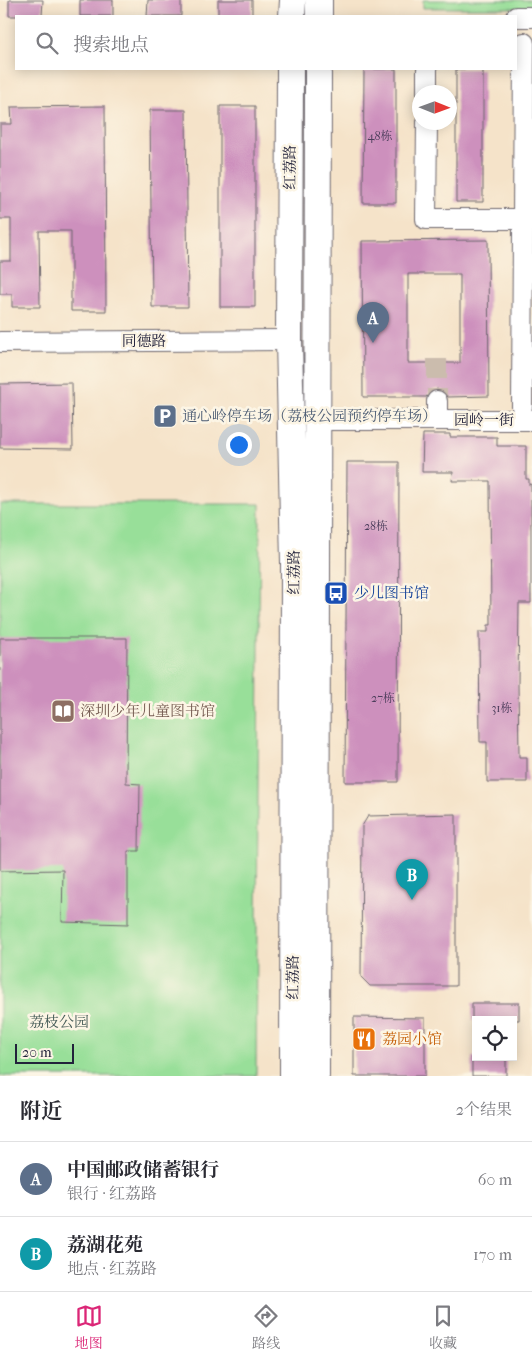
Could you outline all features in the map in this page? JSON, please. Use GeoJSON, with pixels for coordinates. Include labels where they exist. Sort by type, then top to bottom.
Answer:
{"type":"FeatureCollection","features":[{"type":"Feature","properties":{"kind":"main road"},"geometry":{"type":"LineString","coordinates":[[292,15],[293,0]]}},
{"type":"Feature","properties":{"kind":"main road"},"geometry":{"type":"LineString","coordinates":[[319,0],[319,15]]}},
{"type":"Feature","properties":{"kind":"main road","name":"红荔路"},"geometry":{"type":"LineString","coordinates":[[290,70],[289,340],[294,563],[293,1076]]}},
{"type":"Feature","properties":{"kind":"main road","name":"红荔路"},"geometry":{"type":"LineString","coordinates":[[316,1076],[318,70]]}},
{"type":"Feature","properties":{"kind":"street"},"geometry":{"type":"LineString","coordinates":[[517,17],[532,17]]}},
{"type":"Feature","properties":{"kind":"street"},"geometry":{"type":"LineString","coordinates":[[524,43],[528,144],[523,220],[528,276],[527,414]]}},
{"type":"Feature","properties":{"kind":"street"},"geometry":{"type":"LineString","coordinates":[[427,70],[427,85]]}},
{"type":"Feature","properties":{"kind":"street"},"geometry":{"type":"LineString","coordinates":[[426,130],[426,219],[523,220]]}},
{"type":"Feature","properties":{"kind":"street","name":"同德路"},"geometry":{"type":"LineString","coordinates":[[0,342],[289,340]]}},
{"type":"Feature","properties":{"kind":"street","name":"园岭一街"},"geometry":{"type":"LineString","coordinates":[[316,420],[437,410],[527,414]]}},
{"type":"Feature","properties":{"kind":"green space"},"geometry":{"type":"Polygon","coordinates":[[[423,0],[532,0],[532,8],[423,8],[423,0]]]}},
{"type":"Feature","properties":{"kind":"green space","name":"荔枝公园"},"geometry":{"type":"Polygon","coordinates":[[[0,504],[260,504],[256,1076],[0,1076],[0,504]]]}},
{"type":"Feature","properties":{"kind":"building"},"geometry":{"type":"Polygon","coordinates":[[[9,0],[43,0],[42,15],[9,16],[9,0]]]}},
{"type":"Feature","properties":{"kind":"building"},"geometry":{"type":"Polygon","coordinates":[[[80,0],[113,0],[113,15],[80,15],[80,0]]]}},
{"type":"Feature","properties":{"kind":"building"},"geometry":{"type":"Polygon","coordinates":[[[148,0],[181,0],[181,15],[147,15],[148,0]]]}},
{"type":"Feature","properties":{"kind":"building"},"geometry":{"type":"Polygon","coordinates":[[[218,0],[252,0],[252,15],[218,15],[218,0]]]}},
{"type":"Feature","properties":{"kind":"building"},"geometry":{"type":"Polygon","coordinates":[[[364,70],[396,70],[396,203],[363,203],[364,70]]]}},
{"type":"Feature","properties":{"kind":"building"},"geometry":{"type":"Polygon","coordinates":[[[456,70],[483,70],[483,202],[456,202],[456,70]]]}},
{"type":"Feature","properties":{"kind":"building"},"geometry":{"type":"Polygon","coordinates":[[[105,106],[106,311],[71,311],[71,231],[39,231],[40,307],[12,307],[12,294],[0,294],[0,261],[11,261],[11,219],[0,219],[0,124],[12,124],[11,107],[105,106]]]}},
{"type":"Feature","properties":{"kind":"building"},"geometry":{"type":"Polygon","coordinates":[[[220,106],[255,106],[255,307],[220,307],[220,106]]]}},
{"type":"Feature","properties":{"kind":"building"},"geometry":{"type":"Polygon","coordinates":[[[150,110],[186,110],[188,307],[152,307],[150,110]]]}},
{"type":"Feature","properties":{"kind":"building"},"geometry":{"type":"Polygon","coordinates":[[[488,240],[489,396],[448,397],[443,391],[437,389],[431,391],[426,397],[363,397],[362,241],[488,240]],[[408,274],[408,363],[460,363],[460,274],[408,274]]]}},
{"type":"Feature","properties":{"kind":"building"},"geometry":{"type":"Polygon","coordinates":[[[72,383],[73,449],[0,448],[0,384],[72,383]]]}},
{"type":"Feature","properties":{"kind":"building"},"geometry":{"type":"Polygon","coordinates":[[[423,434],[450,434],[450,437],[497,437],[497,446],[526,446],[526,479],[529,479],[529,485],[531,484],[531,603],[519,603],[518,684],[519,757],[527,757],[527,782],[487,782],[487,742],[480,742],[479,632],[488,632],[488,625],[491,625],[490,481],[452,481],[453,472],[422,472],[423,434]]]}},
{"type":"Feature","properties":{"kind":"building"},"geometry":{"type":"Polygon","coordinates":[[[347,462],[399,462],[398,782],[345,782],[347,462]]]}},
{"type":"Feature","properties":{"kind":"building","name":"深圳少年儿童图书馆"},"geometry":{"type":"Polygon","coordinates":[[[0,638],[127,638],[126,783],[140,784],[139,851],[128,851],[128,924],[62,922],[63,870],[0,871],[0,638]]]}},
{"type":"Feature","properties":{"kind":"building"},"geometry":{"type":"Polygon","coordinates":[[[456,814],[456,986],[370,986],[361,977],[362,826],[368,816],[456,814]]]}},
{"type":"Feature","properties":{"kind":"building"},"geometry":{"type":"Polygon","coordinates":[[[472,1003],[519,1003],[519,1020],[517,1020],[517,1016],[472,1016],[472,1003]]]}},
{"type":"Feature","properties":{"kind":"building"},"geometry":{"type":"Polygon","coordinates":[[[354,1017],[425,1018],[425,1076],[354,1076],[354,1017]]]}},
{"type":"Feature","properties":{"kind":"building"},"geometry":{"type":"Polygon","coordinates":[[[472,1061],[506,1061],[506,1076],[472,1076],[472,1061]]]}},
{"type":"Feature","properties":{"kind":"tunnel"},"geometry":{"type":"LineString","coordinates":[[437,359],[437,401]]}},
{"type":"Feature","properties":{"kind":"place","name":"中国邮政储蓄银行"},"geometry":{"type":"Point","coordinates":[373,343]}},
{"type":"Feature","properties":{"kind":"place","name":"通心岭停车场（荔枝公园预约停车场）"},"geometry":{"type":"Point","coordinates":[165,416]}},
{"type":"Feature","properties":{"kind":"place","name":"少儿图书馆"},"geometry":{"type":"Point","coordinates":[336,593]}},
{"type":"Feature","properties":{"kind":"place","name":"深圳少年儿童图书馆"},"geometry":{"type":"Point","coordinates":[63,711]}},
{"type":"Feature","properties":{"kind":"place","name":"荔湖花苑"},"geometry":{"type":"Point","coordinates":[412,900]}},
{"type":"Feature","properties":{"kind":"place","name":"荔园小馆"},"geometry":{"type":"Point","coordinates":[364,1039]}}]}
